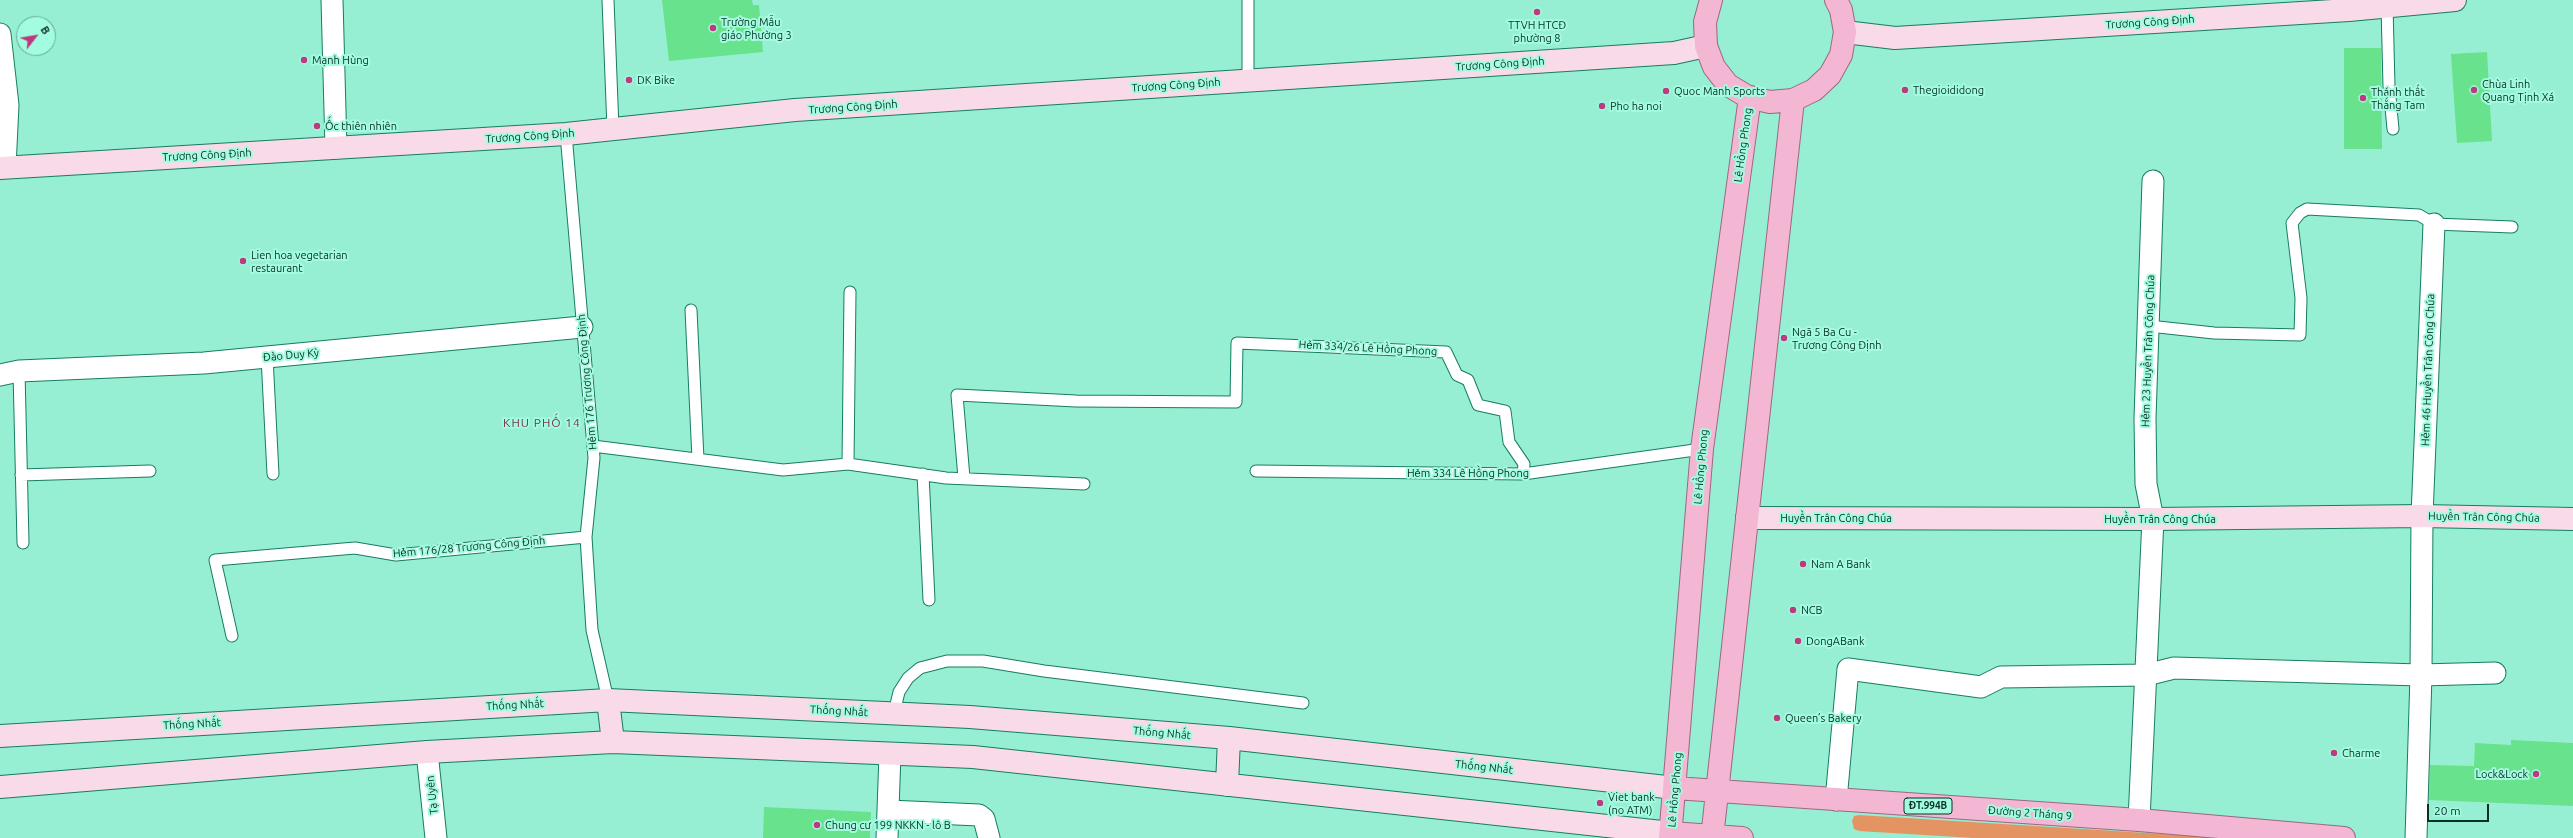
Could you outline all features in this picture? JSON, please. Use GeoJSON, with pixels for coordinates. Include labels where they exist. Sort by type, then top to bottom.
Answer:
{"type":"FeatureCollection","features":[{"type":"Feature","properties":{"kind":"main road"},"geometry":{"type":"LineString","coordinates":[[1712,0],[1705,22],[1706,46],[1714,67],[1728,85],[1750,97],[1770,102],[1793,100],[1814,90],[1830,75],[1841,55],[1845,32],[1841,10],[1836,0]]}},
{"type":"Feature","properties":{"kind":"main road","name":"Trương Công Định"},"geometry":{"type":"LineString","coordinates":[[1845,32],[1895,38],[2279,7],[2388,6],[2455,0]]}},
{"type":"Feature","properties":{"kind":"main road","name":"Trương Công Định"},"geometry":{"type":"LineString","coordinates":[[3,167],[566,134],[794,110],[1674,53],[1706,46]]}},
{"type":"Feature","properties":{"kind":"main road","name":"Lê Hồng Phong"},"geometry":{"type":"LineString","coordinates":[[1670,835],[1702,450],[1750,97]]}},
{"type":"Feature","properties":{"kind":"main road"},"geometry":{"type":"LineString","coordinates":[[1712,837],[1793,100]]}},
{"type":"Feature","properties":{"kind":"main road","name":"Huyền Trân Công Chúa"},"geometry":{"type":"LineString","coordinates":[[1747,518],[2153,519],[2422,516],[2573,519]]}},
{"type":"Feature","properties":{"kind":"main road"},"geometry":{"type":"LineString","coordinates":[[608,700],[613,742]]}},
{"type":"Feature","properties":{"kind":"main road","name":"Thống Nhất"},"geometry":{"type":"LineString","coordinates":[[0,736],[608,700],[970,717],[1229,738],[1675,788]]}},
{"type":"Feature","properties":{"kind":"main road"},"geometry":{"type":"LineString","coordinates":[[1227,785],[1229,738]]}},
{"type":"Feature","properties":{"kind":"main road"},"geometry":{"type":"LineString","coordinates":[[0,787],[427,752],[613,742],[973,757],[1670,835],[1742,838]]}},
{"type":"Feature","properties":{"kind":"main road","name":"Đường 2 Tháng 9"},"geometry":{"type":"LineString","coordinates":[[1675,788],[2139,820],[2344,838]]}},
{"type":"Feature","properties":{"kind":"street"},"geometry":{"type":"LineString","coordinates":[[332,0],[336,148]]}},
{"type":"Feature","properties":{"kind":"street"},"geometry":{"type":"LineString","coordinates":[[0,34],[8,105],[3,167]]}},
{"type":"Feature","properties":{"kind":"street","name":"Hẻm 23 Huyền Trân Công Chúa"},"geometry":{"type":"LineString","coordinates":[[2139,820],[2153,519],[2146,484],[2145,418],[2153,181]]}},
{"type":"Feature","properties":{"kind":"street","name":"Hẻm 46 Huyền Trân Công Chúa"},"geometry":{"type":"LineString","coordinates":[[2416,838],[2421,675],[2422,516],[2434,224]]}},
{"type":"Feature","properties":{"kind":"street","name":"Đào Duy Kỳ"},"geometry":{"type":"LineString","coordinates":[[9,373],[204,363],[582,327]]}},
{"type":"Feature","properties":{"kind":"street"},"geometry":{"type":"LineString","coordinates":[[1836,800],[1848,669],[1981,687],[2001,677],[2146,675],[2174,668],[2421,675],[2495,673]]}},
{"type":"Feature","properties":{"kind":"street","name":"Tạ Uyên"},"geometry":{"type":"LineString","coordinates":[[427,752],[436,838]]}},
{"type":"Feature","properties":{"kind":"street"},"geometry":{"type":"LineString","coordinates":[[887,838],[890,754]]}},
{"type":"Feature","properties":{"kind":"street"},"geometry":{"type":"LineString","coordinates":[[888,811],[979,815],[986,824],[989,838]]}},
{"type":"Feature","properties":{"kind":"lane"},"geometry":{"type":"LineString","coordinates":[[608,0],[612,129]]}},
{"type":"Feature","properties":{"kind":"lane"},"geometry":{"type":"LineString","coordinates":[[1248,0],[1248,80]]}},
{"type":"Feature","properties":{"kind":"lane"},"geometry":{"type":"LineString","coordinates":[[2388,6],[2389,86],[2394,129]]}},
{"type":"Feature","properties":{"kind":"lane","name":"Hẻm 176 Trương Công Định"},"geometry":{"type":"LineString","coordinates":[[566,134],[593,446],[591,502],[586,537],[592,630],[608,700]]}},
{"type":"Feature","properties":{"kind":"lane"},"geometry":{"type":"LineString","coordinates":[[2149,326],[2214,333],[2300,336],[2301,298],[2292,223],[2300,213],[2307,209],[2419,215],[2434,224],[2512,227]]}},
{"type":"Feature","properties":{"kind":"lane"},"geometry":{"type":"LineString","coordinates":[[848,464],[850,292]]}},
{"type":"Feature","properties":{"kind":"lane"},"geometry":{"type":"LineString","coordinates":[[691,310],[698,459]]}},
{"type":"Feature","properties":{"kind":"lane","name":"Hẻm 334/26 Lê Hồng Phong"},"geometry":{"type":"LineString","coordinates":[[964,478],[957,395],[1076,401],[1236,402],[1237,343],[1446,352],[1457,375],[1468,380],[1478,405],[1505,411],[1509,442],[1524,464],[1523,474]]}},
{"type":"Feature","properties":{"kind":"lane"},"geometry":{"type":"LineString","coordinates":[[267,357],[273,474]]}},
{"type":"Feature","properties":{"kind":"lane"},"geometry":{"type":"LineString","coordinates":[[9,373],[21,475],[23,543]]}},
{"type":"Feature","properties":{"kind":"lane"},"geometry":{"type":"LineString","coordinates":[[593,446],[783,470],[848,464],[964,478],[1084,484]]}},
{"type":"Feature","properties":{"kind":"lane","name":"Hẻm 334 Lê Hồng Phong"},"geometry":{"type":"LineString","coordinates":[[1256,471],[1523,474],[1702,450]]}},
{"type":"Feature","properties":{"kind":"lane"},"geometry":{"type":"LineString","coordinates":[[21,475],[150,472]]}},
{"type":"Feature","properties":{"kind":"lane"},"geometry":{"type":"LineString","coordinates":[[923,474],[929,600]]}},
{"type":"Feature","properties":{"kind":"lane","name":"Hẻm 176/28 Trương Công Định"},"geometry":{"type":"LineString","coordinates":[[232,636],[215,560],[355,548],[396,555],[586,537]]}},
{"type":"Feature","properties":{"kind":"lane"},"geometry":{"type":"LineString","coordinates":[[894,713],[899,692],[908,678],[920,668],[946,661],[983,661],[1044,671],[1303,703]]}},
{"type":"Feature","properties":{"kind":"shaded area"},"geometry":{"type":"Polygon","coordinates":[[[1859,815],[2227,838],[1974,838],[1859,831],[1854,829],[1852,821],[1854,816],[1859,815]]]}},
{"type":"Feature","properties":{"kind":"building","name":"Trường Mẫu giáo Phường 3"},"geometry":{"type":"Polygon","coordinates":[[[662,0],[752,0],[753,5],[759,5],[763,52],[669,61],[662,0]]]}},
{"type":"Feature","properties":{"kind":"building","name":"Thánh thất Thắng Tam"},"geometry":{"type":"Polygon","coordinates":[[[2344,48],[2381,48],[2382,149],[2344,149],[2344,48]]]}},
{"type":"Feature","properties":{"kind":"building"},"geometry":{"type":"Polygon","coordinates":[[[2487,52],[2492,141],[2457,143],[2451,54],[2487,52]]]}},
{"type":"Feature","properties":{"kind":"building"},"geometry":{"type":"Polygon","coordinates":[[[2511,740],[2573,743],[2573,806],[2429,800],[2430,765],[2474,766],[2475,743],[2511,745],[2511,740]]]}},
{"type":"Feature","properties":{"kind":"building","name":"Chung cư 199 NKKN - lô B"},"geometry":{"type":"Polygon","coordinates":[[[764,807],[871,812],[870,838],[763,838],[764,807]]]}},
{"type":"Feature","properties":{"kind":"place","name":"TTVH HTCĐ phường 8"},"geometry":{"type":"Point","coordinates":[1537,12]}},
{"type":"Feature","properties":{"kind":"place","name":"Trường Mẫu giáo Phường 3"},"geometry":{"type":"Point","coordinates":[713,28]}},
{"type":"Feature","properties":{"kind":"place","name":"Mạnh Hùng"},"geometry":{"type":"Point","coordinates":[304,60]}},
{"type":"Feature","properties":{"kind":"place","name":"DK Bike"},"geometry":{"type":"Point","coordinates":[629,80]}},
{"type":"Feature","properties":{"kind":"place","name":"Thegioididong"},"geometry":{"type":"Point","coordinates":[1905,90]}},
{"type":"Feature","properties":{"kind":"place","name":"Chùa Linh Quang Tịnh Xá"},"geometry":{"type":"Point","coordinates":[2474,90]}},
{"type":"Feature","properties":{"kind":"place","name":"Quoc Manh Sports"},"geometry":{"type":"Point","coordinates":[1666,91]}},
{"type":"Feature","properties":{"kind":"place","name":"Thánh thất Thắng Tam"},"geometry":{"type":"Point","coordinates":[2363,98]}},
{"type":"Feature","properties":{"kind":"place","name":"Pho ha noi"},"geometry":{"type":"Point","coordinates":[1602,106]}},
{"type":"Feature","properties":{"kind":"place","name":"Ốc thiên nhiên"},"geometry":{"type":"Point","coordinates":[317,126]}},
{"type":"Feature","properties":{"kind":"place","name":"Lien hoa vegetarian restaurant"},"geometry":{"type":"Point","coordinates":[243,261]}},
{"type":"Feature","properties":{"kind":"place","name":"Ngã 5 Ba Cu - Trương Công Định"},"geometry":{"type":"Point","coordinates":[1784,338]}},
{"type":"Feature","properties":{"kind":"place","name":"Nam A Bank"},"geometry":{"type":"Point","coordinates":[1803,564]}},
{"type":"Feature","properties":{"kind":"place","name":"NCB"},"geometry":{"type":"Point","coordinates":[1793,610]}},
{"type":"Feature","properties":{"kind":"place","name":"DongABank"},"geometry":{"type":"Point","coordinates":[1798,641]}},
{"type":"Feature","properties":{"kind":"place","name":"Queen’s Bakery"},"geometry":{"type":"Point","coordinates":[1777,718]}},
{"type":"Feature","properties":{"kind":"place","name":"Charme"},"geometry":{"type":"Point","coordinates":[2334,753]}},
{"type":"Feature","properties":{"kind":"place","name":"Lock&Lock"},"geometry":{"type":"Point","coordinates":[2536,774]}},
{"type":"Feature","properties":{"kind":"place","name":"Viet bank (no ATM)"},"geometry":{"type":"Point","coordinates":[1600,803]}},
{"type":"Feature","properties":{"kind":"place","name":"Chung cư 199 NKKN - lô B"},"geometry":{"type":"Point","coordinates":[817,825]}},
{"type":"Feature","properties":{"kind":"district","name":"KHU PHỐ 14"},"geometry":{"type":"Point","coordinates":[542,423]}}]}
